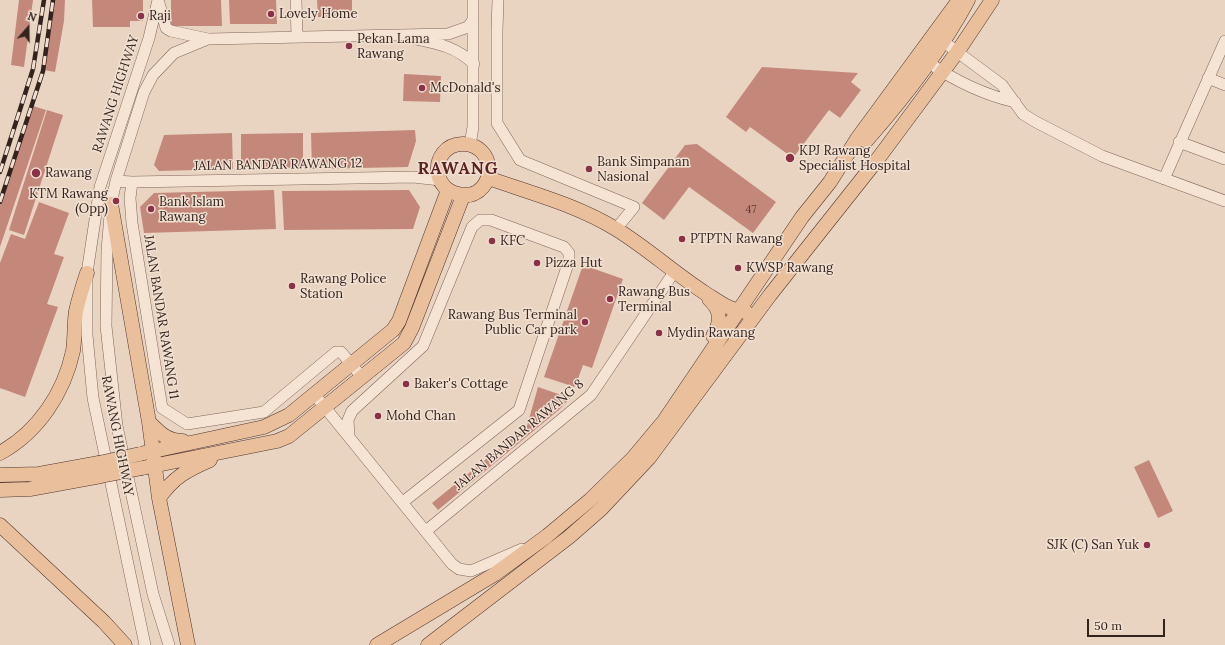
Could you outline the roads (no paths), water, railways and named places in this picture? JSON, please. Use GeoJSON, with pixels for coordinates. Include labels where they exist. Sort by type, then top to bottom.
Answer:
{"type":"FeatureCollection","features":[{"type":"Feature","properties":{"kind":"main road"},"geometry":{"type":"LineString","coordinates":[[830,182],[857,138],[959,0]]}},
{"type":"Feature","properties":{"kind":"main road"},"geometry":{"type":"LineString","coordinates":[[377,645],[495,574],[547,536],[612,480],[652,435],[697,374],[737,311],[802,217],[889,114],[929,63],[944,42],[968,0]]}},
{"type":"Feature","properties":{"kind":"main road"},"geometry":{"type":"LineString","coordinates":[[428,645],[493,597],[601,509],[636,473],[668,434],[770,295],[878,160],[958,51],[992,0]]}},
{"type":"Feature","properties":{"kind":"main road"},"geometry":{"type":"LineString","coordinates":[[0,475],[39,474],[100,469],[148,466],[277,441],[289,436],[408,338],[468,195],[480,190],[488,178],[489,165],[482,151],[470,145],[454,146],[442,154],[438,165],[444,185],[399,321],[393,330],[289,415],[278,422],[264,427],[146,452],[100,469],[30,489],[0,490]]}},
{"type":"Feature","properties":{"kind":"main road"},"geometry":{"type":"LineString","coordinates":[[488,178],[584,212],[616,229],[674,272],[737,311],[747,312],[770,295]]}},
{"type":"Feature","properties":{"kind":"main road"},"geometry":{"type":"LineString","coordinates":[[444,185],[468,195]]}},
{"type":"Feature","properties":{"kind":"main road"},"geometry":{"type":"LineString","coordinates":[[111,204],[149,422],[146,452],[148,466],[159,498],[188,645]]}},
{"type":"Feature","properties":{"kind":"main road"},"geometry":{"type":"LineString","coordinates":[[0,453],[14,445],[34,427],[50,407],[63,381],[73,351],[76,311],[87,273]]}},
{"type":"Feature","properties":{"kind":"main road"},"geometry":{"type":"LineString","coordinates":[[652,435],[668,406],[712,339],[720,323],[720,316],[717,306],[698,288]]}},
{"type":"Feature","properties":{"kind":"main road"},"geometry":{"type":"LineString","coordinates":[[149,422],[159,432],[174,441],[196,441]]}},
{"type":"Feature","properties":{"kind":"main road"},"geometry":{"type":"LineString","coordinates":[[159,498],[170,483],[181,474],[232,450]]}},
{"type":"Feature","properties":{"kind":"main road"},"geometry":{"type":"LineString","coordinates":[[0,525],[104,622],[126,645]]}},
{"type":"Feature","properties":{"kind":"street"},"geometry":{"type":"LineString","coordinates":[[158,0],[163,22],[166,28],[171,32],[208,39],[448,34],[459,32],[468,27],[473,20]]}},
{"type":"Feature","properties":{"kind":"street","name":"RAWANG HIGHWAY"},"geometry":{"type":"LineString","coordinates":[[145,645],[93,398],[87,336],[87,273],[100,187],[149,38],[158,0]]}},
{"type":"Feature","properties":{"kind":"street"},"geometry":{"type":"LineString","coordinates":[[296,0],[297,37]]}},
{"type":"Feature","properties":{"kind":"street"},"geometry":{"type":"LineString","coordinates":[[470,145],[473,127],[473,0]]}},
{"type":"Feature","properties":{"kind":"street"},"geometry":{"type":"LineString","coordinates":[[498,0],[496,30],[497,123],[520,160],[634,207],[616,229]]}},
{"type":"Feature","properties":{"kind":"street"},"geometry":{"type":"LineString","coordinates":[[400,36],[445,45],[463,53],[474,64]]}},
{"type":"Feature","properties":{"kind":"street","name":"RAWANG HIGHWAY"},"geometry":{"type":"LineString","coordinates":[[169,645],[153,594],[117,426],[106,326],[107,250],[111,204],[116,180],[144,92],[153,75],[174,54],[208,39]]}},
{"type":"Feature","properties":{"kind":"street"},"geometry":{"type":"LineString","coordinates":[[1164,179],[1225,40]]}},
{"type":"Feature","properties":{"kind":"street"},"geometry":{"type":"LineString","coordinates":[[944,42],[1002,85],[1023,114],[1096,153],[1225,201]]}},
{"type":"Feature","properties":{"kind":"street"},"geometry":{"type":"LineString","coordinates":[[929,63],[942,72],[996,97],[1015,102]]}},
{"type":"Feature","properties":{"kind":"street"},"geometry":{"type":"LineString","coordinates":[[1208,78],[1225,85]]}},
{"type":"Feature","properties":{"kind":"street"},"geometry":{"type":"LineString","coordinates":[[1179,142],[1225,159]]}},
{"type":"Feature","properties":{"kind":"street","name":"JALAN BANDAR RAWANG 12"},"geometry":{"type":"LineString","coordinates":[[116,180],[132,182],[413,177],[444,185]]}},
{"type":"Feature","properties":{"kind":"street","name":"JALAN BANDAR RAWANG 11"},"geometry":{"type":"LineString","coordinates":[[132,182],[130,198],[132,223],[162,408],[187,424],[264,412],[336,352],[341,352],[362,377]]}},
{"type":"Feature","properties":{"kind":"street"},"geometry":{"type":"LineString","coordinates":[[349,436],[348,420],[352,410],[423,346],[472,227],[480,220],[491,220],[564,247],[569,253],[569,262],[519,410],[403,502]]}},
{"type":"Feature","properties":{"kind":"street","name":"JALAN BANDAR RAWANG 8"},"geometry":{"type":"LineString","coordinates":[[426,531],[591,395],[674,272]]}},
{"type":"Feature","properties":{"kind":"street"},"geometry":{"type":"LineString","coordinates":[[314,394],[452,564],[459,569],[471,571],[547,536]]}},
{"type":"Feature","properties":{"kind":"railway"},"geometry":{"type":"LineString","coordinates":[[0,172],[33,69],[44,0]]}},
{"type":"Feature","properties":{"kind":"railway"},"geometry":{"type":"LineString","coordinates":[[0,202],[43,71],[53,0]]}},
{"type":"Feature","properties":{"kind":"place","name":"Lovely Home"},"geometry":{"type":"Point","coordinates":[271,14]}},
{"type":"Feature","properties":{"kind":"place","name":"Raji"},"geometry":{"type":"Point","coordinates":[141,16]}},
{"type":"Feature","properties":{"kind":"place","name":"Pekan Lama Rawang"},"geometry":{"type":"Point","coordinates":[349,46]}},
{"type":"Feature","properties":{"kind":"place","name":"McDonald's"},"geometry":{"type":"Point","coordinates":[422,88]}},
{"type":"Feature","properties":{"kind":"place","name":"KPJ Rawang Specialist Hospital"},"geometry":{"type":"Point","coordinates":[790,158]}},
{"type":"Feature","properties":{"kind":"place","name":"Bank Simpanan Nasional"},"geometry":{"type":"Point","coordinates":[589,169]}},
{"type":"Feature","properties":{"kind":"place","name":"Rawang"},"geometry":{"type":"Point","coordinates":[36,173]}},
{"type":"Feature","properties":{"kind":"place","name":"KTM Rawang (Opp)"},"geometry":{"type":"Point","coordinates":[116,201]}},
{"type":"Feature","properties":{"kind":"place","name":"Bank Islam Rawang"},"geometry":{"type":"Point","coordinates":[151,209]}},
{"type":"Feature","properties":{"kind":"place","name":"PTPTN Rawang"},"geometry":{"type":"Point","coordinates":[682,239]}},
{"type":"Feature","properties":{"kind":"place","name":"KFC"},"geometry":{"type":"Point","coordinates":[492,241]}},
{"type":"Feature","properties":{"kind":"place","name":"Pizza Hut"},"geometry":{"type":"Point","coordinates":[537,263]}},
{"type":"Feature","properties":{"kind":"place","name":"KWSP Rawang"},"geometry":{"type":"Point","coordinates":[738,268]}},
{"type":"Feature","properties":{"kind":"place","name":"Rawang Police Station"},"geometry":{"type":"Point","coordinates":[292,286]}},
{"type":"Feature","properties":{"kind":"place","name":"Rawang Bus Terminal"},"geometry":{"type":"Point","coordinates":[610,299]}},
{"type":"Feature","properties":{"kind":"place","name":"Rawang Bus Terminal Public Car park"},"geometry":{"type":"Point","coordinates":[585,322]}},
{"type":"Feature","properties":{"kind":"place","name":"Mydin Rawang"},"geometry":{"type":"Point","coordinates":[659,333]}},
{"type":"Feature","properties":{"kind":"place","name":"Baker's Cottage"},"geometry":{"type":"Point","coordinates":[406,384]}},
{"type":"Feature","properties":{"kind":"place","name":"Mohd Chan"},"geometry":{"type":"Point","coordinates":[378,416]}},
{"type":"Feature","properties":{"kind":"place","name":"SJK (C) San Yuk"},"geometry":{"type":"Point","coordinates":[1147,545]}},
{"type":"Feature","properties":{"kind":"district","name":"RAWANG"},"geometry":{"type":"Point","coordinates":[458,169]}}]}
